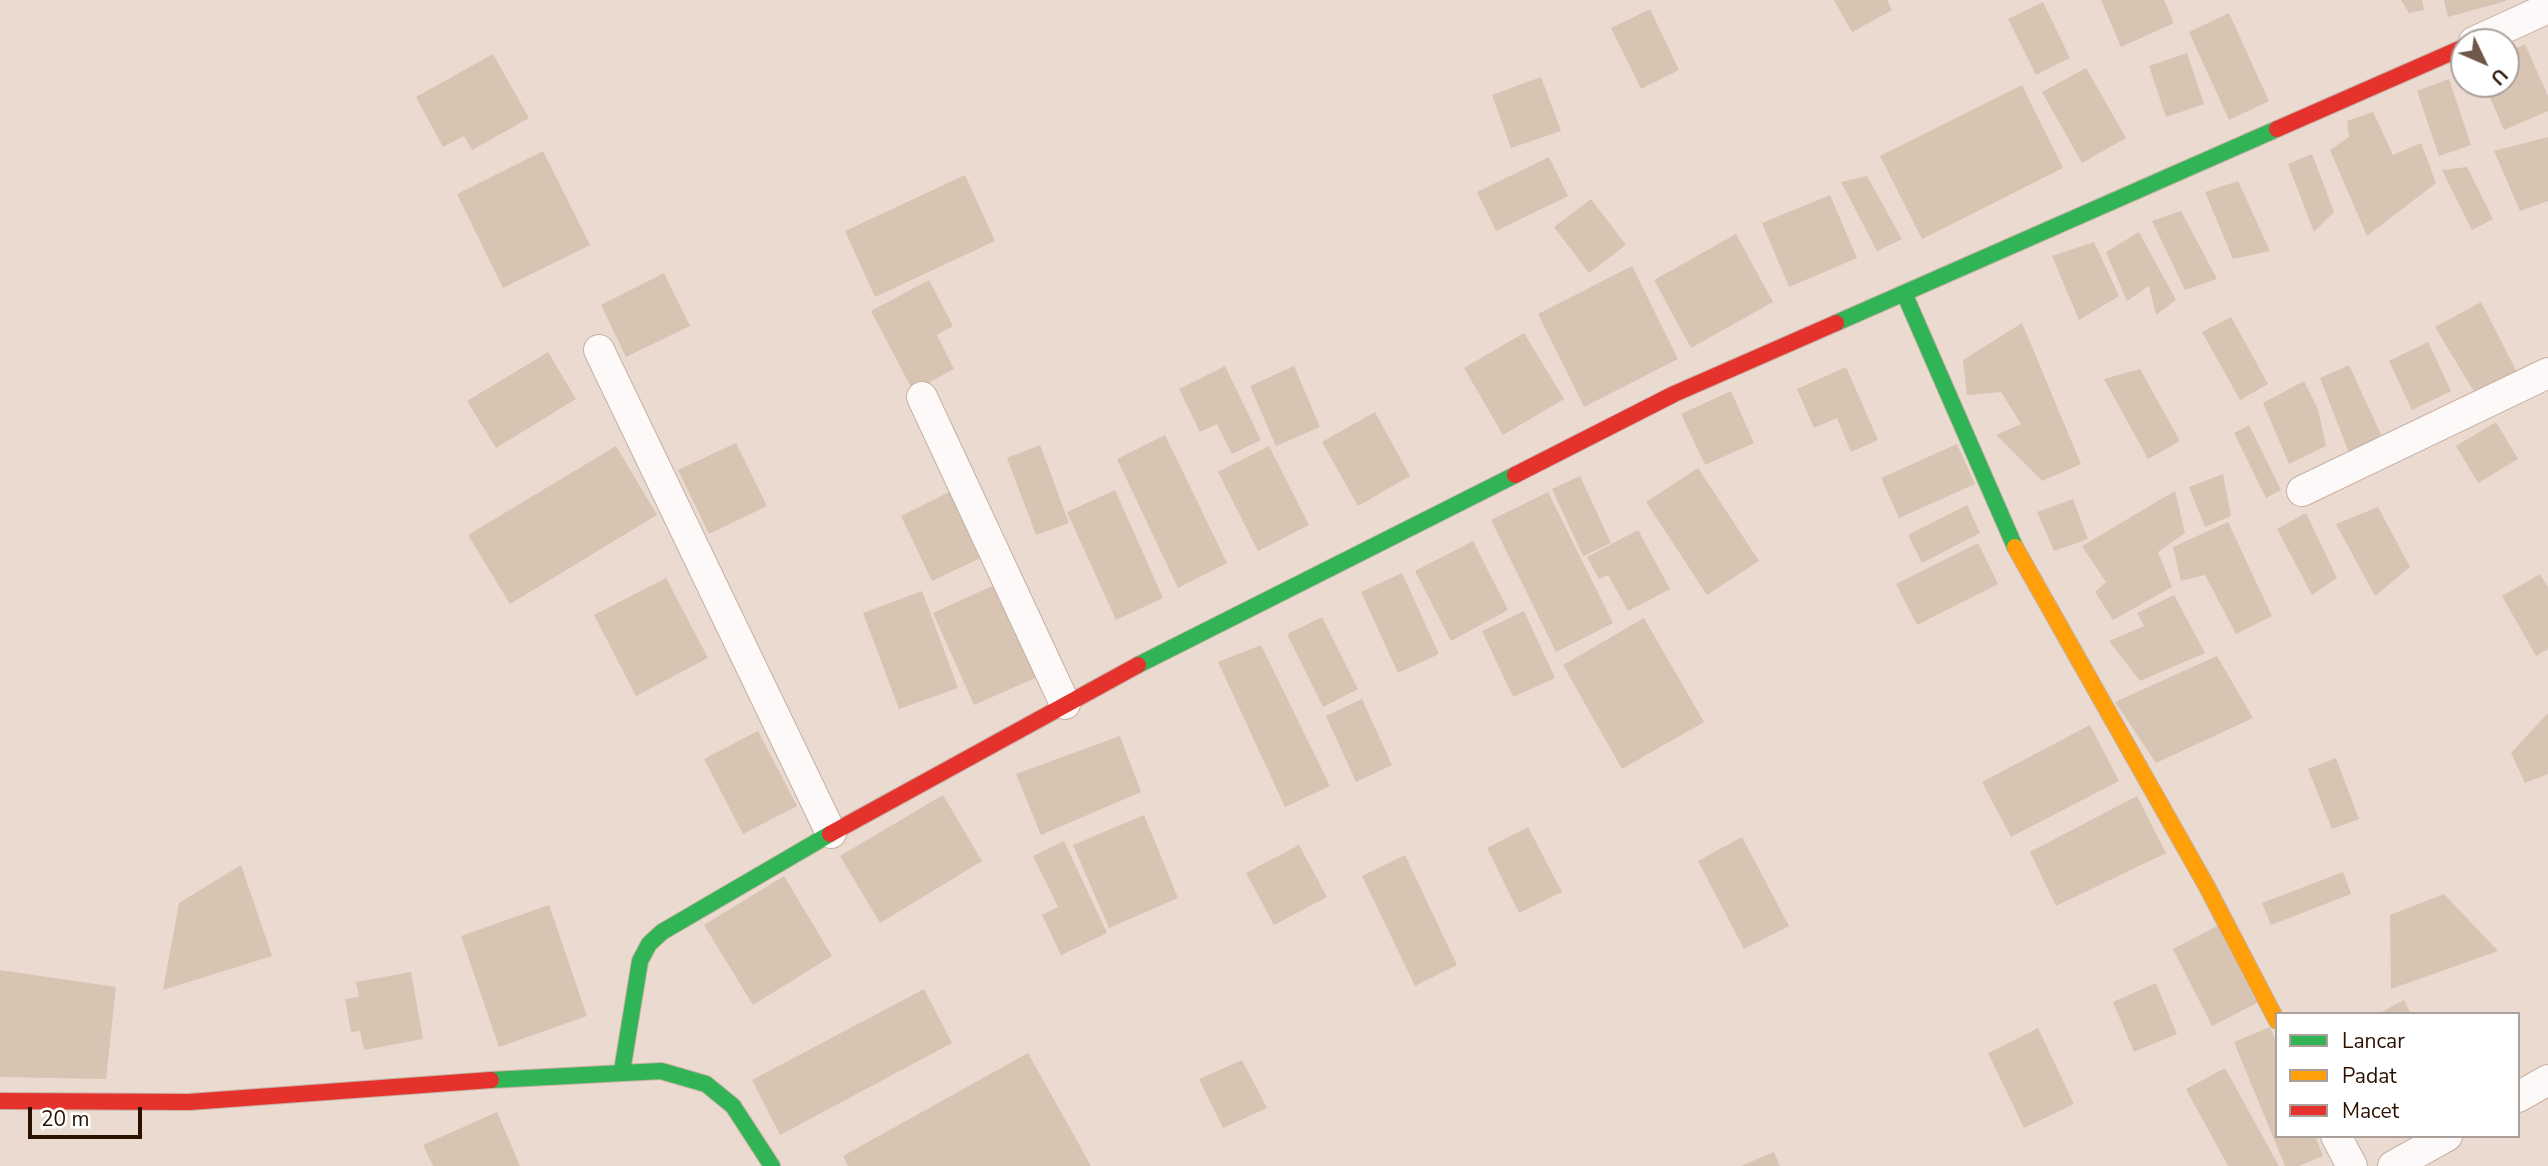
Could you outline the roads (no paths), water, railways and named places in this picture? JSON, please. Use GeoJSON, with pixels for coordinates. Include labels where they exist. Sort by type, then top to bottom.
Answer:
{"type":"FeatureCollection","features":[{"type":"Feature","properties":{"kind":"street"},"geometry":{"type":"LineString","coordinates":[[2504,28],[2548,8]]}},
{"type":"Feature","properties":{"kind":"street"},"geometry":{"type":"LineString","coordinates":[[622,1071],[640,961],[649,944],[662,932],[831,833],[1065,704],[1674,394],[2450,53]]}},
{"type":"Feature","properties":{"kind":"street"},"geometry":{"type":"LineString","coordinates":[[1904,293],[2019,556],[2206,885],[2275,1017]]}},
{"type":"Feature","properties":{"kind":"street"},"geometry":{"type":"LineString","coordinates":[[599,350],[831,833]]}},
{"type":"Feature","properties":{"kind":"street"},"geometry":{"type":"LineString","coordinates":[[2302,491],[2548,373]]}},
{"type":"Feature","properties":{"kind":"street"},"geometry":{"type":"LineString","coordinates":[[922,397],[1065,704]]}},
{"type":"Feature","properties":{"kind":"street"},"geometry":{"type":"LineString","coordinates":[[0,1101],[189,1102],[622,1071],[661,1071],[706,1084],[733,1106],[772,1166]]}},
{"type":"Feature","properties":{"kind":"street"},"geometry":{"type":"LineString","coordinates":[[2520,1096],[2548,1080]]}},
{"type":"Feature","properties":{"kind":"street"},"geometry":{"type":"LineString","coordinates":[[2337,1138],[2352,1166]]}},
{"type":"Feature","properties":{"kind":"street"},"geometry":{"type":"LineString","coordinates":[[2393,1166],[2443,1138]]}}]}
